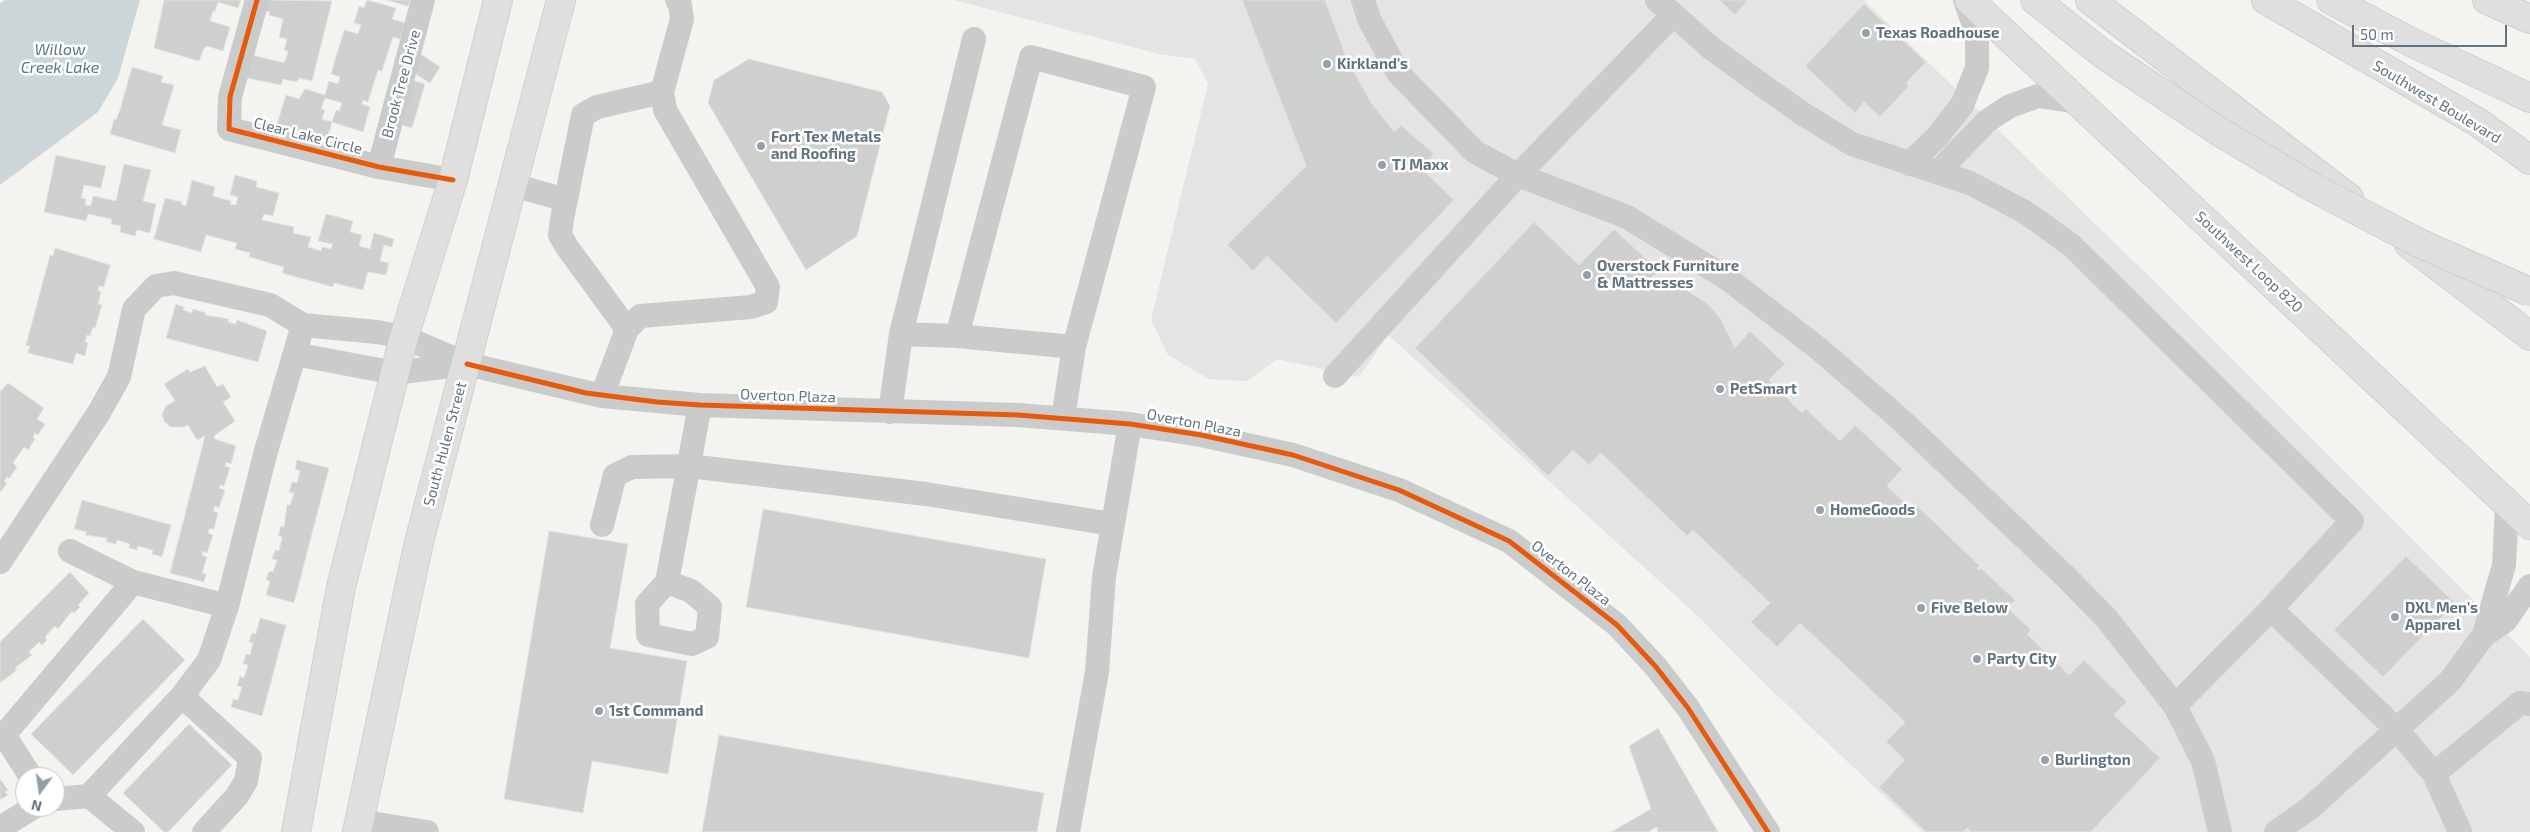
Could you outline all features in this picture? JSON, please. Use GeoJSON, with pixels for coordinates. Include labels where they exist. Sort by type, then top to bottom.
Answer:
{"type":"FeatureCollection","features":[{"type":"Feature","properties":{"kind":"main road"},"geometry":{"type":"LineString","coordinates":[[296,832],[341,587],[404,337],[453,180],[498,0]]}},
{"type":"Feature","properties":{"kind":"main road","name":"South Hulen Street"},"geometry":{"type":"LineString","coordinates":[[358,826],[419,542],[561,0]]}},
{"type":"Feature","properties":{"kind":"main road","name":"Southwest Loop 820"},"geometry":{"type":"LineString","coordinates":[[1969,0],[2530,525]]}},
{"type":"Feature","properties":{"kind":"main road"},"geometry":{"type":"LineString","coordinates":[[2035,0],[2103,54],[2243,147],[2314,188],[2419,243],[2530,292]]}},
{"type":"Feature","properties":{"kind":"main road"},"geometry":{"type":"LineString","coordinates":[[2090,0],[2530,336]]}},
{"type":"Feature","properties":{"kind":"main road","name":"Southwest Boulevard"},"geometry":{"type":"LineString","coordinates":[[2266,0],[2479,123],[2530,160]]}},
{"type":"Feature","properties":{"kind":"main road"},"geometry":{"type":"LineString","coordinates":[[2331,0],[2411,42],[2530,98]]}},
{"type":"Feature","properties":{"kind":"main road"},"geometry":{"type":"LineString","coordinates":[[2487,0],[2530,19]]}},
{"type":"Feature","properties":{"kind":"street","name":"Clear Lake Circle"},"geometry":{"type":"LineString","coordinates":[[257,0],[230,97],[229,129],[379,167],[453,180]]}},
{"type":"Feature","properties":{"kind":"street","name":"Brook Tree Drive"},"geometry":{"type":"LineString","coordinates":[[379,167],[423,0]]}},
{"type":"Feature","properties":{"kind":"street"},"geometry":{"type":"LineString","coordinates":[[602,396],[627,330],[640,316],[751,307],[766,302],[768,287],[665,110],[662,92],[682,19],[680,5],[677,0]]}},
{"type":"Feature","properties":{"kind":"street"},"geometry":{"type":"LineString","coordinates":[[1363,0],[1369,19],[1398,73],[1475,152],[1518,175],[1626,217],[1728,279],[1819,348],[1900,419],[2067,578],[2106,619],[2175,706],[2203,761],[2218,817],[2220,832]]}},
{"type":"Feature","properties":{"kind":"street"},"geometry":{"type":"LineString","coordinates":[[1909,164],[1937,137],[1962,105],[1977,68],[1977,34],[1965,0]]}},
{"type":"Feature","properties":{"kind":"street"},"geometry":{"type":"LineString","coordinates":[[1336,376],[1518,175],[1665,8],[1711,48],[1803,114],[1852,144],[1970,183],[2025,212],[2071,245],[2352,521],[2271,609],[2175,706]]}},
{"type":"Feature","properties":{"kind":"street"},"geometry":{"type":"LineString","coordinates":[[890,412],[901,334],[974,39]]}},
{"type":"Feature","properties":{"kind":"street"},"geometry":{"type":"LineString","coordinates":[[957,336],[1031,57],[1144,87],[1074,347],[1063,418]]}},
{"type":"Feature","properties":{"kind":"street"},"geometry":{"type":"LineString","coordinates":[[627,330],[560,235],[584,115],[596,107],[662,92]]}},
{"type":"Feature","properties":{"kind":"street"},"geometry":{"type":"LineString","coordinates":[[1938,172],[1987,121],[2010,106],[2038,96],[2080,102]]}},
{"type":"Feature","properties":{"kind":"street"},"geometry":{"type":"LineString","coordinates":[[513,185],[566,200]]}},
{"type":"Feature","properties":{"kind":"street"},"geometry":{"type":"LineString","coordinates":[[0,562],[98,414],[119,377],[134,309],[156,286],[174,282],[270,305],[303,325],[377,332],[404,337],[467,364]]}},
{"type":"Feature","properties":{"kind":"street"},"geometry":{"type":"LineString","coordinates":[[65,798],[89,796],[182,696],[209,660],[227,606],[266,451],[303,325]]}},
{"type":"Feature","properties":{"kind":"street"},"geometry":{"type":"LineString","coordinates":[[901,334],[957,336],[1074,347]]}},
{"type":"Feature","properties":{"kind":"street"},"geometry":{"type":"LineString","coordinates":[[295,354],[395,373],[467,364]]}},
{"type":"Feature","properties":{"kind":"street","name":"Overton Plaza"},"geometry":{"type":"LineString","coordinates":[[467,364],[602,396],[700,405],[1018,415],[1130,424],[1200,435],[1293,456],[1399,490],[1509,541],[1617,625],[1656,667],[1688,708],[1768,832]]}},
{"type":"Feature","properties":{"kind":"street"},"geometry":{"type":"LineString","coordinates":[[667,582],[700,405]]}},
{"type":"Feature","properties":{"kind":"street"},"geometry":{"type":"LineString","coordinates":[[1068,832],[1097,672],[1104,577],[1130,424]]}},
{"type":"Feature","properties":{"kind":"street"},"geometry":{"type":"LineString","coordinates":[[602,525],[615,475],[632,466],[689,466],[926,494],[1112,524]]}},
{"type":"Feature","properties":{"kind":"street"},"geometry":{"type":"LineString","coordinates":[[2484,635],[2504,565],[2507,505]]}},
{"type":"Feature","properties":{"kind":"street"},"geometry":{"type":"LineString","coordinates":[[70,551],[133,582],[227,606]]}},
{"type":"Feature","properties":{"kind":"street"},"geometry":{"type":"LineString","coordinates":[[24,767],[2,734],[133,582]]}},
{"type":"Feature","properties":{"kind":"street"},"geometry":{"type":"LineString","coordinates":[[2276,832],[2310,808],[2450,680],[2484,635],[2505,621],[2530,586]]}},
{"type":"Feature","properties":{"kind":"street"},"geometry":{"type":"LineString","coordinates":[[2271,609],[2397,730],[2434,774],[2460,832]]}},
{"type":"Feature","properties":{"kind":"street"},"geometry":{"type":"LineString","coordinates":[[182,696],[250,758],[246,781],[237,796],[204,832]]}},
{"type":"Feature","properties":{"kind":"street"},"geometry":{"type":"LineString","coordinates":[[2434,774],[2520,703],[2530,704]]}},
{"type":"Feature","properties":{"kind":"street"},"geometry":{"type":"LineString","coordinates":[[89,796],[133,832]]}},
{"type":"Feature","properties":{"kind":"street"},"geometry":{"type":"LineString","coordinates":[[0,828],[18,817]]}},
{"type":"Feature","properties":{"kind":"street"},"geometry":{"type":"LineString","coordinates":[[358,826],[427,832]]}},
{"type":"Feature","properties":{"kind":"shaded area"},"geometry":{"type":"Polygon","coordinates":[[[954,0],[1864,0],[2156,283],[2530,657],[2530,832],[1922,832],[1763,682],[1700,618],[1388,335],[1359,377],[1277,359],[1247,381],[1209,379],[1168,355],[1151,320],[1208,84],[1195,59],[1159,54],[954,0]]]}},
{"type":"Feature","properties":{"kind":"water","name":"Willow Creek Lake"},"geometry":{"type":"Polygon","coordinates":[[[5,0],[140,0],[118,78],[98,112],[0,185],[0,3],[5,0]]]}},
{"type":"Feature","properties":{"kind":"building"},"geometry":{"type":"Polygon","coordinates":[[[164,0],[241,0],[238,8],[218,2],[215,12],[213,11],[210,21],[230,27],[223,51],[207,46],[204,48],[199,61],[154,48],[164,0]]]}},
{"type":"Feature","properties":{"kind":"building"},"geometry":{"type":"Polygon","coordinates":[[[267,0],[332,1],[312,81],[299,78],[297,82],[283,79],[281,85],[247,78],[252,55],[284,63],[287,56],[288,51],[284,50],[287,39],[279,37],[283,19],[269,15],[270,12],[264,11],[267,0]]]}},
{"type":"Feature","properties":{"kind":"building"},"geometry":{"type":"Polygon","coordinates":[[[367,0],[396,8],[392,19],[405,23],[400,39],[393,37],[382,71],[378,70],[368,102],[363,100],[362,104],[370,107],[363,132],[332,122],[327,140],[277,124],[286,95],[299,99],[305,89],[325,95],[329,81],[338,84],[340,77],[331,74],[344,30],[358,34],[361,25],[354,23],[359,6],[364,8],[367,0]],[[325,98],[321,109],[325,110],[322,119],[332,122],[336,110],[339,111],[342,103],[325,98]]]}},
{"type":"Feature","properties":{"kind":"building"},"geometry":{"type":"Polygon","coordinates":[[[386,0],[410,0],[408,6],[386,0]]]}},
{"type":"Feature","properties":{"kind":"building"},"geometry":{"type":"Polygon","coordinates":[[[1242,0],[1325,0],[1347,59],[1370,101],[1394,132],[1401,125],[1434,154],[1421,168],[1454,200],[1336,323],[1267,256],[1253,271],[1227,245],[1306,166],[1242,0]]]}},
{"type":"Feature","properties":{"kind":"building"},"geometry":{"type":"Polygon","coordinates":[[[1719,0],[1748,0],[1735,15],[1719,0]]]}},
{"type":"Feature","properties":{"kind":"building","name":"Texas Roadhouse"},"geometry":{"type":"Polygon","coordinates":[[[1864,4],[1926,62],[1906,83],[1909,86],[1880,117],[1864,102],[1855,113],[1805,66],[1864,4]]]}},
{"type":"Feature","properties":{"kind":"building"},"geometry":{"type":"Polygon","coordinates":[[[419,53],[440,67],[430,83],[409,70],[419,53]]]}},
{"type":"Feature","properties":{"kind":"building"},"geometry":{"type":"Polygon","coordinates":[[[749,59],[882,92],[890,106],[857,236],[806,270],[708,103],[714,80],[749,59]]]}},
{"type":"Feature","properties":{"kind":"building"},"geometry":{"type":"Polygon","coordinates":[[[132,67],[163,76],[161,82],[174,85],[162,125],[181,130],[175,153],[110,134],[114,119],[116,120],[120,110],[132,67]]]}},
{"type":"Feature","properties":{"kind":"building"},"geometry":{"type":"Polygon","coordinates":[[[405,78],[425,84],[412,128],[393,122],[405,78]]]}},
{"type":"Feature","properties":{"kind":"building"},"geometry":{"type":"Polygon","coordinates":[[[56,155],[106,166],[101,188],[84,185],[81,198],[86,199],[85,205],[91,206],[93,196],[116,201],[124,164],[151,170],[143,201],[156,204],[150,233],[137,230],[135,236],[120,232],[121,226],[111,224],[112,219],[88,214],[86,221],[44,212],[56,155]]]}},
{"type":"Feature","properties":{"kind":"building"},"geometry":{"type":"Polygon","coordinates":[[[235,175],[257,181],[256,187],[279,193],[273,216],[264,214],[262,220],[294,227],[293,233],[311,237],[308,247],[321,251],[322,247],[331,249],[333,244],[318,241],[326,214],[353,221],[350,232],[362,235],[359,246],[370,249],[374,233],[394,239],[392,247],[384,245],[380,261],[389,263],[386,275],[368,272],[363,290],[334,283],[333,287],[282,273],[284,267],[249,257],[250,253],[235,249],[237,243],[206,235],[201,252],[154,239],[165,198],[182,202],[181,204],[186,206],[192,180],[215,187],[213,196],[231,201],[230,204],[236,205],[238,197],[230,195],[235,175]]]}},
{"type":"Feature","properties":{"kind":"building"},"geometry":{"type":"Polygon","coordinates":[[[1534,222],[1579,265],[1614,229],[1659,271],[1651,278],[1686,290],[1708,304],[1720,318],[1735,348],[1750,331],[1785,364],[1769,380],[1802,413],[1806,409],[1840,441],[1855,425],[1902,469],[1887,486],[1910,507],[1914,503],[1980,566],[1977,568],[1979,570],[1981,568],[2015,600],[2008,608],[2031,630],[2027,634],[2069,675],[2084,660],[2127,702],[2114,715],[2160,758],[2091,832],[1972,832],[1967,828],[1963,832],[1926,832],[1879,787],[1905,760],[1886,742],[1905,722],[1800,623],[1777,647],[1751,622],[1770,603],[1693,530],[1687,536],[1601,453],[1589,465],[1573,450],[1548,476],[1415,348],[1534,222]]]}},
{"type":"Feature","properties":{"kind":"building"},"geometry":{"type":"Polygon","coordinates":[[[55,248],[110,265],[104,287],[99,286],[98,291],[101,292],[98,304],[102,305],[95,328],[93,327],[90,336],[87,335],[85,342],[88,343],[85,356],[76,353],[73,364],[28,353],[30,346],[26,345],[50,255],[53,256],[55,248]]]}},
{"type":"Feature","properties":{"kind":"building"},"geometry":{"type":"Polygon","coordinates":[[[176,304],[184,307],[183,310],[192,313],[193,309],[206,313],[205,315],[229,319],[228,322],[236,324],[237,320],[267,331],[258,362],[166,338],[176,304]]]}},
{"type":"Feature","properties":{"kind":"building"},"geometry":{"type":"Polygon","coordinates":[[[205,366],[217,387],[223,384],[231,397],[223,402],[235,421],[214,436],[215,439],[236,446],[231,464],[226,462],[225,466],[230,468],[224,486],[220,485],[219,488],[225,490],[219,508],[215,506],[213,511],[218,513],[214,529],[209,529],[208,533],[213,535],[207,553],[203,551],[202,555],[207,557],[202,573],[206,574],[204,582],[170,573],[205,436],[197,440],[188,425],[184,427],[170,427],[164,421],[162,414],[166,406],[175,401],[164,384],[188,369],[190,372],[205,366]]]}},
{"type":"Feature","properties":{"kind":"building"},"geometry":{"type":"Polygon","coordinates":[[[8,383],[44,408],[37,419],[45,424],[38,435],[35,433],[33,437],[35,439],[28,450],[24,447],[13,463],[17,467],[9,479],[7,477],[4,481],[7,483],[0,493],[0,392],[8,383]]]}},
{"type":"Feature","properties":{"kind":"building"},"geometry":{"type":"Polygon","coordinates":[[[297,460],[329,468],[294,603],[266,595],[270,581],[266,580],[269,571],[273,572],[277,560],[272,559],[275,550],[279,551],[282,537],[278,536],[281,526],[284,527],[287,505],[290,505],[294,493],[289,492],[292,482],[297,483],[300,471],[295,469],[297,460]]]}},
{"type":"Feature","properties":{"kind":"building"},"geometry":{"type":"Polygon","coordinates":[[[82,500],[171,525],[162,557],[152,554],[153,550],[138,546],[137,550],[129,548],[130,544],[117,540],[116,544],[106,542],[107,538],[85,535],[87,532],[74,529],[82,500]]]}},
{"type":"Feature","properties":{"kind":"building"},"geometry":{"type":"Polygon","coordinates":[[[763,509],[1046,559],[1029,658],[746,607],[763,509]]]}},
{"type":"Feature","properties":{"kind":"building","name":"1st Command"},"geometry":{"type":"Polygon","coordinates":[[[549,531],[628,544],[610,648],[687,661],[668,774],[592,761],[583,813],[504,799],[549,531]]]}},
{"type":"Feature","properties":{"kind":"building","name":"DXL Men's Apparel"},"geometry":{"type":"Polygon","coordinates":[[[2406,556],[2455,603],[2383,677],[2334,630],[2406,556]]]}},
{"type":"Feature","properties":{"kind":"building"},"geometry":{"type":"Polygon","coordinates":[[[70,572],[89,593],[78,605],[80,607],[74,613],[72,611],[58,629],[55,626],[45,637],[47,640],[42,645],[39,642],[29,652],[32,655],[0,683],[0,642],[70,572]]]}},
{"type":"Feature","properties":{"kind":"building"},"geometry":{"type":"Polygon","coordinates":[[[260,618],[286,625],[262,716],[231,707],[233,699],[238,700],[242,687],[237,686],[240,676],[244,678],[248,665],[243,664],[246,654],[250,655],[253,643],[249,642],[252,633],[256,634],[260,618]]]}},
{"type":"Feature","properties":{"kind":"building"},"geometry":{"type":"Polygon","coordinates":[[[143,619],[185,660],[73,775],[31,734],[143,619]]]}},
{"type":"Feature","properties":{"kind":"building"},"geometry":{"type":"Polygon","coordinates":[[[189,724],[232,765],[168,832],[164,832],[123,793],[189,724]]]}},
{"type":"Feature","properties":{"kind":"building"},"geometry":{"type":"Polygon","coordinates":[[[1658,728],[1718,832],[1658,832],[1657,827],[1648,832],[1611,832],[1651,809],[1629,746],[1658,728]]]}},
{"type":"Feature","properties":{"kind":"building"},"geometry":{"type":"Polygon","coordinates":[[[719,735],[1044,793],[1037,832],[702,832],[719,735]]]}},
{"type":"Feature","properties":{"kind":"building"},"geometry":{"type":"Polygon","coordinates":[[[0,779],[8,790],[5,792],[8,795],[0,800],[0,779]]]}},
{"type":"Feature","properties":{"kind":"cycle path"},"geometry":{"type":"LineString","coordinates":[[257,0],[230,97],[229,129],[379,167],[453,180]]}},
{"type":"Feature","properties":{"kind":"cycle path"},"geometry":{"type":"LineString","coordinates":[[467,364],[586,393],[657,402],[1018,415],[1130,424],[1201,435],[1293,455],[1399,490],[1509,541],[1617,625],[1656,667],[1688,708],[1768,832]]}},
{"type":"Feature","properties":{"kind":"place","name":"Texas Roadhouse"},"geometry":{"type":"Point","coordinates":[1866,33]}},
{"type":"Feature","properties":{"kind":"place","name":"Kirkland's"},"geometry":{"type":"Point","coordinates":[1327,64]}},
{"type":"Feature","properties":{"kind":"place","name":"Fort Tex Metals and Roofing"},"geometry":{"type":"Point","coordinates":[761,146]}},
{"type":"Feature","properties":{"kind":"place","name":"TJ Maxx"},"geometry":{"type":"Point","coordinates":[1382,165]}},
{"type":"Feature","properties":{"kind":"place","name":"Overstock Furniture & Mattresses"},"geometry":{"type":"Point","coordinates":[1587,275]}},
{"type":"Feature","properties":{"kind":"place","name":"PetSmart"},"geometry":{"type":"Point","coordinates":[1720,389]}},
{"type":"Feature","properties":{"kind":"place","name":"HomeGoods"},"geometry":{"type":"Point","coordinates":[1820,510]}},
{"type":"Feature","properties":{"kind":"place","name":"Five Below"},"geometry":{"type":"Point","coordinates":[1921,608]}},
{"type":"Feature","properties":{"kind":"place","name":"DXL Men's Apparel"},"geometry":{"type":"Point","coordinates":[2395,617]}},
{"type":"Feature","properties":{"kind":"place","name":"Party City"},"geometry":{"type":"Point","coordinates":[1977,659]}},
{"type":"Feature","properties":{"kind":"place","name":"1st Command"},"geometry":{"type":"Point","coordinates":[599,711]}},
{"type":"Feature","properties":{"kind":"place","name":"Burlington"},"geometry":{"type":"Point","coordinates":[2045,760]}}]}
